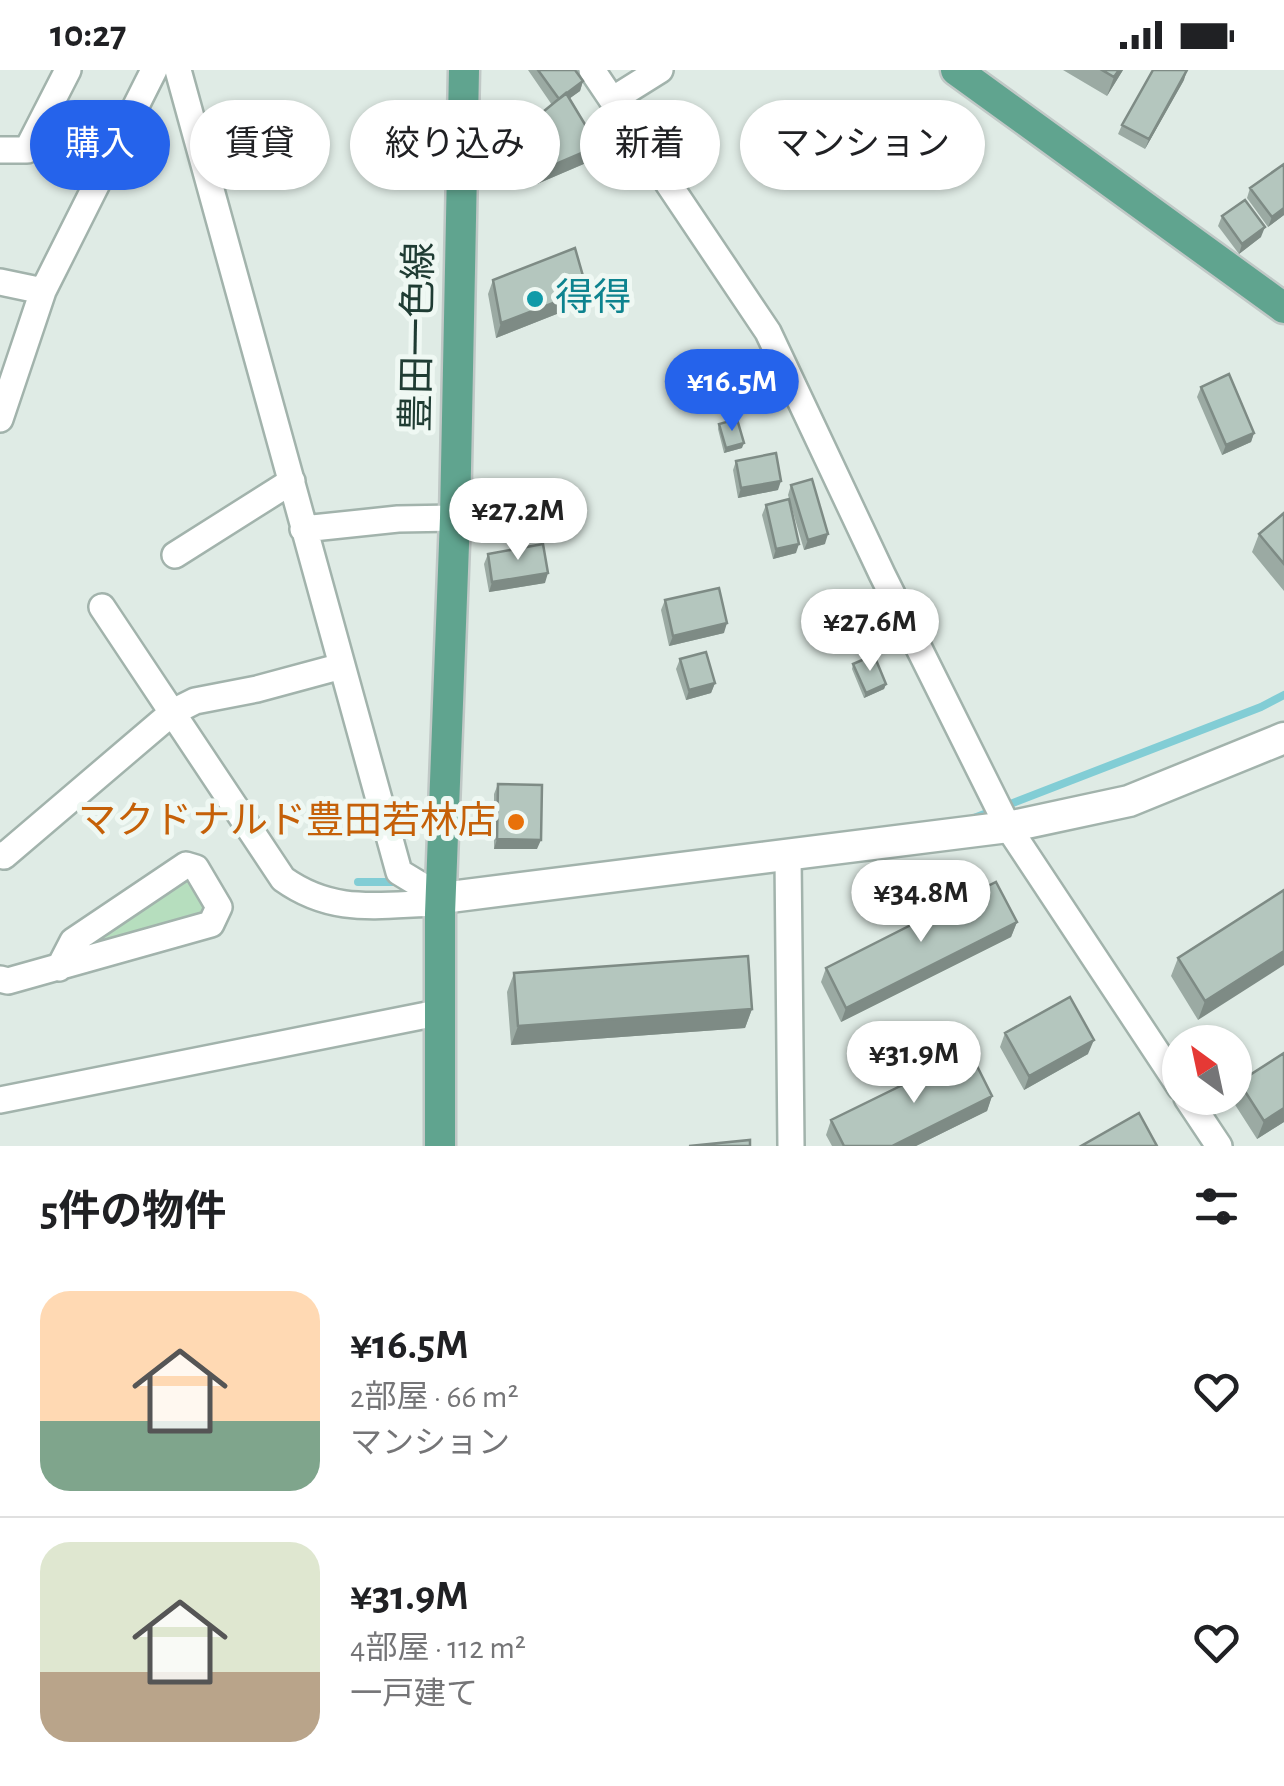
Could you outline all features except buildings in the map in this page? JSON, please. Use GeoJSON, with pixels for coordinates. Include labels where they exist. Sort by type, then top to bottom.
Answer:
{"type":"FeatureCollection","features":[{"type":"Feature","properties":{"kind":"main road","name":"豊田一色線"},"geometry":{"type":"LineString","coordinates":[[440,1146],[442,901],[464,70]]}},
{"type":"Feature","properties":{"kind":"main road"},"geometry":{"type":"LineString","coordinates":[[956,70],[1283,307]]}},
{"type":"Feature","properties":{"kind":"street"},"geometry":{"type":"LineString","coordinates":[[0,150],[26,150],[68,70]]}},
{"type":"Feature","properties":{"kind":"street"},"geometry":{"type":"LineString","coordinates":[[0,418],[43,291],[154,70]]}},
{"type":"Feature","properties":{"kind":"street"},"geometry":{"type":"LineString","coordinates":[[178,70],[399,872],[442,901]]}},
{"type":"Feature","properties":{"kind":"street"},"geometry":{"type":"LineString","coordinates":[[592,70],[612,100],[660,70]]}},
{"type":"Feature","properties":{"kind":"street"},"geometry":{"type":"LineString","coordinates":[[673,190],[768,332],[1008,827],[1162,1060]]}},
{"type":"Feature","properties":{"kind":"street"},"geometry":{"type":"LineString","coordinates":[[0,282],[43,291]]}},
{"type":"Feature","properties":{"kind":"street"},"geometry":{"type":"LineString","coordinates":[[175,555],[292,480]]}},
{"type":"Feature","properties":{"kind":"street"},"geometry":{"type":"LineString","coordinates":[[303,529],[398,519],[455,518]]}},
{"type":"Feature","properties":{"kind":"street"},"geometry":{"type":"LineString","coordinates":[[102,606],[283,879],[305,895],[334,904],[442,901],[1008,827],[1129,801],[1284,738]]}},
{"type":"Feature","properties":{"kind":"street"},"geometry":{"type":"LineString","coordinates":[[0,854],[4,856],[174,712],[195,701],[342,666]]}},
{"type":"Feature","properties":{"kind":"street"},"geometry":{"type":"LineString","coordinates":[[788,857],[791,1146]]}},
{"type":"Feature","properties":{"kind":"street"},"geometry":{"type":"LineString","coordinates":[[0,979],[8,981],[59,968],[211,924],[219,907],[196,868],[186,865],[73,942],[59,968]]}},
{"type":"Feature","properties":{"kind":"street"},"geometry":{"type":"LineString","coordinates":[[0,1100],[442,1012]]}},
{"type":"Feature","properties":{"kind":"street"},"geometry":{"type":"LineString","coordinates":[[1198,1115],[1219,1146]]}},
{"type":"Feature","properties":{"kind":"green space"},"geometry":{"type":"Polygon","coordinates":[[[185,877],[199,883],[208,901],[199,918],[93,949],[91,943],[185,877]]]}},
{"type":"Feature","properties":{"kind":"waterway"},"geometry":{"type":"LineString","coordinates":[[974,818],[1284,695]]}},
{"type":"Feature","properties":{"kind":"waterway"},"geometry":{"type":"LineString","coordinates":[[358,882],[399,882]]}},
{"type":"Feature","properties":{"kind":"place","name":"得得"},"geometry":{"type":"Point","coordinates":[535,299]}},
{"type":"Feature","properties":{"kind":"place","name":"マクドナルド豊田若林店"},"geometry":{"type":"Point","coordinates":[516,822]}}]}
